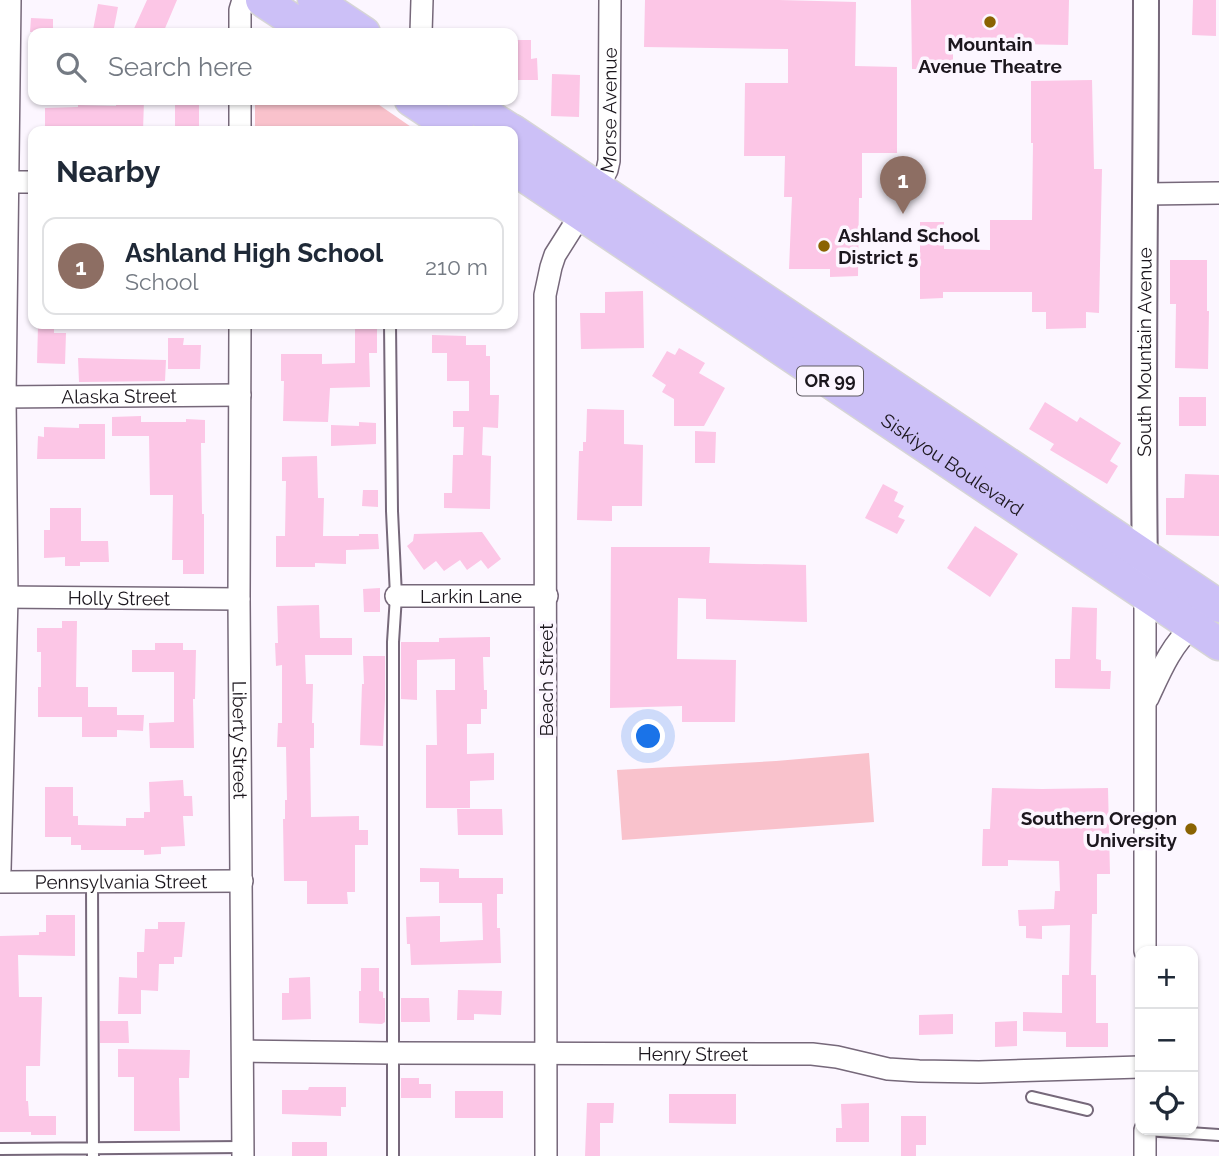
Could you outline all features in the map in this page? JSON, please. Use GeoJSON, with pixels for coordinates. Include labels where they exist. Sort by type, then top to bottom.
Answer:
{"type":"FeatureCollection","features":[{"type":"Feature","properties":{"kind":"main road"},"geometry":{"type":"LineString","coordinates":[[262,0],[304,28]]}},
{"type":"Feature","properties":{"kind":"main road"},"geometry":{"type":"LineString","coordinates":[[314,0],[356,28]]}},
{"type":"Feature","properties":{"kind":"main road"},"geometry":{"type":"LineString","coordinates":[[419,105],[450,126]]}},
{"type":"Feature","properties":{"kind":"main road","name":"Siskiyou Boulevard"},"geometry":{"type":"LineString","coordinates":[[472,105],[505,126]]}},
{"type":"Feature","properties":{"kind":"main road","name":"Siskiyou Boulevard"},"geometry":{"type":"LineString","coordinates":[[518,136],[590,201],[1145,595],[1219,644]]}},
{"type":"Feature","properties":{"kind":"main road","name":"Siskiyou Boulevard"},"geometry":{"type":"LineString","coordinates":[[518,170],[590,201],[1145,555],[1219,606]]}},
{"type":"Feature","properties":{"kind":"street"},"geometry":{"type":"LineString","coordinates":[[0,870],[4,182],[10,0]]}},
{"type":"Feature","properties":{"kind":"street"},"geometry":{"type":"LineString","coordinates":[[240,28],[243,0]]}},
{"type":"Feature","properties":{"kind":"street"},"geometry":{"type":"LineString","coordinates":[[421,28],[422,0]]}},
{"type":"Feature","properties":{"kind":"street","name":"Morse Avenue"},"geometry":{"type":"LineString","coordinates":[[590,201],[609,161],[610,0]]}},
{"type":"Feature","properties":{"kind":"street","name":"South Mountain Avenue"},"geometry":{"type":"LineString","coordinates":[[1145,946],[1143,420],[1146,0]]}},
{"type":"Feature","properties":{"kind":"street"},"geometry":{"type":"LineString","coordinates":[[240,105],[240,126]]}},
{"type":"Feature","properties":{"kind":"street"},"geometry":{"type":"LineString","coordinates":[[4,182],[28,182]]}},
{"type":"Feature","properties":{"kind":"street"},"geometry":{"type":"LineString","coordinates":[[1146,194],[1219,193]]}},
{"type":"Feature","properties":{"kind":"street","name":"Beach Street"},"geometry":{"type":"LineString","coordinates":[[546,1156],[545,295],[555,255],[590,201]]}},
{"type":"Feature","properties":{"kind":"street","name":"Liberty Street"},"geometry":{"type":"LineString","coordinates":[[240,329],[243,1152]]}},
{"type":"Feature","properties":{"kind":"street","name":"Alaska Street"},"geometry":{"type":"LineString","coordinates":[[3,397],[240,395]]}},
{"type":"Feature","properties":{"kind":"street","name":"Larkin Lane"},"geometry":{"type":"LineString","coordinates":[[396,597],[547,596]]}},
{"type":"Feature","properties":{"kind":"street","name":"Holly Street"},"geometry":{"type":"LineString","coordinates":[[3,597],[239,599]]}},
{"type":"Feature","properties":{"kind":"street","name":"South Mountain Avenue"},"geometry":{"type":"LineString","coordinates":[[1145,703],[1173,649],[1192,626]]}},
{"type":"Feature","properties":{"kind":"street","name":"Pennsylvania Street"},"geometry":{"type":"LineString","coordinates":[[0,882],[242,881]]}},
{"type":"Feature","properties":{"kind":"street","name":"Henry Street"},"geometry":{"type":"LineString","coordinates":[[243,1051],[812,1054],[888,1069],[919,1071],[1135,1068]]}},
{"type":"Feature","properties":{"kind":"street"},"geometry":{"type":"LineString","coordinates":[[1145,1135],[1145,1156]]}},
{"type":"Feature","properties":{"kind":"lane"},"geometry":{"type":"LineString","coordinates":[[390,329],[396,597],[393,642],[393,1156]]}},
{"type":"Feature","properties":{"kind":"lane"},"geometry":{"type":"LineString","coordinates":[[93,881],[93,1152]]}},
{"type":"Feature","properties":{"kind":"lane"},"geometry":{"type":"LineString","coordinates":[[1032,1097],[1087,1110]]}},
{"type":"Feature","properties":{"kind":"lane"},"geometry":{"type":"LineString","coordinates":[[1198,1134],[1219,1135]]}},
{"type":"Feature","properties":{"kind":"lane"},"geometry":{"type":"LineString","coordinates":[[0,1149],[243,1152]]}},
{"type":"Feature","properties":{"kind":"shaded area"},"geometry":{"type":"Polygon","coordinates":[[[255,105],[379,105],[410,126],[255,126],[255,105]]]}},
{"type":"Feature","properties":{"kind":"shaded area"},"geometry":{"type":"Polygon","coordinates":[[[869,753],[874,822],[622,840],[617,770],[869,753]]]}},
{"type":"Feature","properties":{"kind":"building"},"geometry":{"type":"Polygon","coordinates":[[[147,0],[177,0],[165,28],[134,28],[147,0]]]}},
{"type":"Feature","properties":{"kind":"building"},"geometry":{"type":"Polygon","coordinates":[[[645,0],[856,2],[855,66],[897,67],[897,153],[862,153],[858,276],[830,277],[830,269],[789,269],[792,197],[784,197],[785,156],[744,156],[745,83],[788,83],[788,49],[644,47],[645,0]]]}},
{"type":"Feature","properties":{"kind":"building","name":"Mountain Avenue Theatre"},"geometry":{"type":"Polygon","coordinates":[[[911,0],[1069,0],[1068,45],[953,43],[953,70],[912,69],[911,0]]]}},
{"type":"Feature","properties":{"kind":"building"},"geometry":{"type":"Polygon","coordinates":[[[1193,0],[1216,0],[1216,36],[1192,35],[1193,0]]]}},
{"type":"Feature","properties":{"kind":"building"},"geometry":{"type":"Polygon","coordinates":[[[98,4],[118,7],[114,28],[93,28],[98,4]]]}},
{"type":"Feature","properties":{"kind":"building"},"geometry":{"type":"Polygon","coordinates":[[[31,18],[53,19],[53,28],[30,28],[31,18]]]}},
{"type":"Feature","properties":{"kind":"building"},"geometry":{"type":"Polygon","coordinates":[[[518,40],[531,40],[531,59],[537,58],[538,80],[518,80],[518,40]]]}},
{"type":"Feature","properties":{"kind":"building"},"geometry":{"type":"Polygon","coordinates":[[[552,74],[580,75],[579,117],[551,116],[552,74]]]}},
{"type":"Feature","properties":{"kind":"building"},"geometry":{"type":"Polygon","coordinates":[[[1092,80],[1094,169],[1102,169],[1099,313],[1086,312],[1086,328],[1046,329],[1046,312],[1032,312],[1032,292],[943,292],[943,298],[920,299],[920,222],[944,222],[944,249],[990,250],[990,220],[1032,220],[1031,81],[1092,80]]]}},
{"type":"Feature","properties":{"kind":"building"},"geometry":{"type":"Polygon","coordinates":[[[144,105],[143,126],[45,126],[45,108],[144,105]]]}},
{"type":"Feature","properties":{"kind":"building"},"geometry":{"type":"Polygon","coordinates":[[[175,105],[199,105],[199,126],[175,126],[175,105]]]}},
{"type":"Feature","properties":{"kind":"building"},"geometry":{"type":"Polygon","coordinates":[[[1170,260],[1207,260],[1208,369],[1175,368],[1176,304],[1170,304],[1170,260]]]}},
{"type":"Feature","properties":{"kind":"building"},"geometry":{"type":"Polygon","coordinates":[[[643,291],[644,348],[581,349],[580,313],[605,313],[605,292],[643,291]]]}},
{"type":"Feature","properties":{"kind":"building"},"geometry":{"type":"Polygon","coordinates":[[[38,329],[54,329],[54,333],[66,333],[65,364],[37,363],[38,329]]]}},
{"type":"Feature","properties":{"kind":"building"},"geometry":{"type":"Polygon","coordinates":[[[355,329],[377,329],[377,353],[369,353],[370,387],[330,388],[328,422],[283,421],[284,381],[281,381],[281,354],[322,354],[322,364],[355,363],[355,329]]]}},
{"type":"Feature","properties":{"kind":"building"},"geometry":{"type":"Polygon","coordinates":[[[432,335],[466,336],[466,345],[486,345],[486,356],[490,356],[490,395],[499,395],[498,428],[483,427],[482,455],[491,456],[490,509],[444,508],[444,493],[452,493],[453,455],[463,455],[464,427],[453,427],[453,411],[469,411],[469,381],[447,381],[447,353],[432,353],[432,335]]]}},
{"type":"Feature","properties":{"kind":"building"},"geometry":{"type":"Polygon","coordinates":[[[168,338],[184,338],[183,345],[201,345],[200,369],[168,369],[168,338]]]}},
{"type":"Feature","properties":{"kind":"building"},"geometry":{"type":"Polygon","coordinates":[[[679,348],[705,363],[699,373],[725,388],[704,426],[674,426],[674,399],[662,392],[666,385],[652,376],[667,351],[675,355],[679,348]]]}},
{"type":"Feature","properties":{"kind":"building"},"geometry":{"type":"Polygon","coordinates":[[[78,358],[166,360],[165,381],[79,382],[78,358]]]}},
{"type":"Feature","properties":{"kind":"building"},"geometry":{"type":"Polygon","coordinates":[[[1179,397],[1206,397],[1206,426],[1179,426],[1179,397]]]}},
{"type":"Feature","properties":{"kind":"building"},"geometry":{"type":"Polygon","coordinates":[[[1045,402],[1077,422],[1080,417],[1121,443],[1110,461],[1118,466],[1107,484],[1050,450],[1054,444],[1029,429],[1045,402]]]}},
{"type":"Feature","properties":{"kind":"building"},"geometry":{"type":"Polygon","coordinates":[[[587,409],[624,410],[624,444],[643,445],[642,506],[612,506],[612,521],[577,520],[579,451],[583,451],[583,442],[586,442],[587,409]]]}},
{"type":"Feature","properties":{"kind":"building"},"geometry":{"type":"Polygon","coordinates":[[[141,416],[141,422],[205,420],[205,443],[201,443],[204,574],[183,574],[183,560],[172,560],[173,495],[150,495],[149,436],[112,436],[112,417],[141,416]]]}},
{"type":"Feature","properties":{"kind":"building"},"geometry":{"type":"Polygon","coordinates":[[[359,422],[376,423],[376,444],[331,446],[331,425],[359,426],[359,422]]]}},
{"type":"Feature","properties":{"kind":"building"},"geometry":{"type":"Polygon","coordinates":[[[79,424],[105,424],[105,459],[37,459],[38,436],[44,437],[44,427],[79,428],[79,424]]]}},
{"type":"Feature","properties":{"kind":"building"},"geometry":{"type":"Polygon","coordinates":[[[695,431],[716,432],[715,463],[695,463],[695,431]]]}},
{"type":"Feature","properties":{"kind":"building"},"geometry":{"type":"Polygon","coordinates":[[[317,456],[318,498],[324,498],[323,536],[378,534],[379,549],[346,550],[346,564],[315,563],[315,567],[276,567],[276,536],[285,536],[286,481],[282,481],[282,457],[317,456]]]}},
{"type":"Feature","properties":{"kind":"building"},"geometry":{"type":"Polygon","coordinates":[[[1185,474],[1219,475],[1219,536],[1166,535],[1166,498],[1184,498],[1185,474]]]}},
{"type":"Feature","properties":{"kind":"building"},"geometry":{"type":"Polygon","coordinates":[[[883,484],[898,492],[894,501],[904,506],[898,517],[905,520],[897,534],[865,518],[883,484]]]}},
{"type":"Feature","properties":{"kind":"building"},"geometry":{"type":"Polygon","coordinates":[[[363,490],[378,490],[378,507],[362,506],[363,490]]]}},
{"type":"Feature","properties":{"kind":"building"},"geometry":{"type":"Polygon","coordinates":[[[50,508],[81,508],[81,541],[108,541],[109,562],[80,562],[80,566],[65,566],[65,557],[44,558],[44,530],[50,530],[50,508]]]}},
{"type":"Feature","properties":{"kind":"building"},"geometry":{"type":"Polygon","coordinates":[[[975,526],[1018,554],[990,597],[947,568],[975,526]]]}},
{"type":"Feature","properties":{"kind":"building"},"geometry":{"type":"Polygon","coordinates":[[[482,532],[501,559],[488,569],[481,560],[467,570],[460,560],[444,571],[436,561],[424,570],[407,546],[413,541],[414,534],[482,532]]]}},
{"type":"Feature","properties":{"kind":"building"},"geometry":{"type":"Polygon","coordinates":[[[611,547],[710,547],[709,563],[806,565],[807,622],[706,619],[706,599],[678,598],[677,659],[736,660],[735,722],[682,722],[682,706],[610,708],[611,547]]]}},
{"type":"Feature","properties":{"kind":"building"},"geometry":{"type":"Polygon","coordinates":[[[380,588],[380,612],[364,612],[363,589],[380,588]]]}},
{"type":"Feature","properties":{"kind":"building"},"geometry":{"type":"Polygon","coordinates":[[[319,605],[320,638],[352,638],[352,655],[305,655],[306,684],[313,684],[311,817],[359,816],[359,830],[368,830],[368,845],[355,845],[355,892],[347,892],[348,904],[307,904],[307,881],[284,881],[286,747],[277,747],[278,723],[282,723],[282,665],[276,666],[277,606],[319,605]]]}},
{"type":"Feature","properties":{"kind":"building"},"geometry":{"type":"Polygon","coordinates":[[[1072,607],[1097,608],[1096,659],[1101,660],[1101,671],[1111,671],[1110,689],[1055,688],[1055,659],[1070,659],[1072,607]]]}},
{"type":"Feature","properties":{"kind":"building"},"geometry":{"type":"Polygon","coordinates":[[[62,621],[77,621],[76,687],[88,687],[88,707],[117,707],[117,715],[144,715],[143,731],[117,730],[117,737],[82,737],[82,717],[38,717],[41,652],[37,652],[37,628],[62,628],[62,621]]]}},
{"type":"Feature","properties":{"kind":"building"},"geometry":{"type":"Polygon","coordinates":[[[490,637],[490,657],[483,657],[487,709],[481,709],[481,724],[467,724],[467,754],[494,753],[494,780],[470,781],[470,808],[426,808],[426,745],[437,745],[436,690],[455,690],[455,659],[417,660],[417,700],[401,699],[401,642],[439,642],[439,638],[490,637]]]}},
{"type":"Feature","properties":{"kind":"building"},"geometry":{"type":"Polygon","coordinates":[[[155,643],[183,643],[183,650],[196,650],[194,748],[150,748],[149,723],[174,722],[174,672],[132,672],[132,650],[155,650],[155,643]]]}},
{"type":"Feature","properties":{"kind":"building"},"geometry":{"type":"Polygon","coordinates":[[[363,656],[385,656],[383,746],[360,745],[363,656]]]}},
{"type":"Feature","properties":{"kind":"building"},"geometry":{"type":"Polygon","coordinates":[[[183,780],[184,796],[192,796],[193,816],[183,816],[185,846],[161,847],[161,854],[144,855],[144,850],[81,850],[81,845],[71,845],[71,837],[45,837],[45,787],[73,787],[73,816],[78,816],[78,825],[126,826],[126,818],[144,818],[144,812],[150,812],[149,782],[183,780]]]}},
{"type":"Feature","properties":{"kind":"building"},"geometry":{"type":"Polygon","coordinates":[[[992,788],[1108,788],[1110,874],[1097,874],[1097,914],[1092,914],[1091,975],[1096,975],[1096,1023],[1108,1023],[1108,1047],[1066,1047],[1066,1032],[1023,1031],[1023,1012],[1062,1013],[1062,975],[1069,975],[1070,925],[1042,926],[1042,939],[1026,938],[1026,926],[1019,926],[1018,910],[1054,909],[1055,891],[1060,891],[1059,861],[1008,860],[1008,866],[982,866],[983,829],[990,829],[992,788]]]}},
{"type":"Feature","properties":{"kind":"building"},"geometry":{"type":"Polygon","coordinates":[[[457,809],[502,809],[503,835],[458,835],[457,809]]]}},
{"type":"Feature","properties":{"kind":"building"},"geometry":{"type":"Polygon","coordinates":[[[420,868],[459,869],[459,878],[503,878],[503,894],[497,894],[501,963],[411,965],[406,917],[440,916],[440,942],[483,940],[482,903],[439,903],[439,882],[420,882],[420,868]]]}},
{"type":"Feature","properties":{"kind":"building"},"geometry":{"type":"Polygon","coordinates":[[[46,915],[75,915],[75,956],[18,955],[19,997],[42,997],[40,1066],[26,1066],[26,1101],[29,1116],[56,1116],[56,1135],[0,1132],[0,936],[39,935],[39,932],[46,932],[46,915]]]}},
{"type":"Feature","properties":{"kind":"building"},"geometry":{"type":"Polygon","coordinates":[[[158,922],[185,922],[182,957],[174,957],[174,964],[159,964],[158,991],[141,990],[141,1014],[118,1014],[119,977],[137,978],[137,952],[144,952],[145,929],[158,929],[158,922]]]}},
{"type":"Feature","properties":{"kind":"building"},"geometry":{"type":"Polygon","coordinates":[[[361,968],[379,968],[379,991],[383,992],[385,998],[385,1022],[382,1024],[359,1023],[361,968]]]}},
{"type":"Feature","properties":{"kind":"building"},"geometry":{"type":"Polygon","coordinates":[[[310,977],[311,1019],[282,1020],[282,993],[289,993],[289,978],[310,977]]]}},
{"type":"Feature","properties":{"kind":"building"},"geometry":{"type":"Polygon","coordinates":[[[458,990],[502,991],[501,1015],[474,1014],[474,1020],[457,1020],[458,990]]]}},
{"type":"Feature","properties":{"kind":"building"},"geometry":{"type":"Polygon","coordinates":[[[401,998],[429,998],[430,1022],[401,1022],[401,998]]]}},
{"type":"Feature","properties":{"kind":"building"},"geometry":{"type":"Polygon","coordinates":[[[953,1014],[953,1034],[919,1035],[919,1015],[953,1014]]]}},
{"type":"Feature","properties":{"kind":"building"},"geometry":{"type":"Polygon","coordinates":[[[100,1021],[128,1021],[129,1043],[100,1043],[100,1021]]]}},
{"type":"Feature","properties":{"kind":"building"},"geometry":{"type":"Polygon","coordinates":[[[1017,1021],[1017,1046],[995,1047],[995,1022],[1017,1021]]]}},
{"type":"Feature","properties":{"kind":"building"},"geometry":{"type":"Polygon","coordinates":[[[118,1049],[190,1050],[189,1078],[179,1078],[180,1131],[134,1131],[134,1077],[118,1077],[118,1049]]]}},
{"type":"Feature","properties":{"kind":"building"},"geometry":{"type":"Polygon","coordinates":[[[401,1078],[419,1078],[419,1084],[431,1084],[431,1098],[401,1098],[401,1078]]]}},
{"type":"Feature","properties":{"kind":"building"},"geometry":{"type":"Polygon","coordinates":[[[309,1087],[346,1087],[346,1107],[341,1107],[341,1116],[282,1114],[282,1090],[308,1090],[309,1087]]]}},
{"type":"Feature","properties":{"kind":"building"},"geometry":{"type":"Polygon","coordinates":[[[455,1091],[503,1091],[503,1118],[455,1118],[455,1091]]]}},
{"type":"Feature","properties":{"kind":"building"},"geometry":{"type":"Polygon","coordinates":[[[669,1094],[736,1094],[736,1124],[669,1123],[669,1094]]]}},
{"type":"Feature","properties":{"kind":"building"},"geometry":{"type":"Polygon","coordinates":[[[587,1103],[614,1103],[613,1123],[600,1123],[600,1156],[585,1156],[587,1103]]]}},
{"type":"Feature","properties":{"kind":"building"},"geometry":{"type":"Polygon","coordinates":[[[869,1103],[869,1142],[836,1142],[836,1128],[842,1128],[841,1104],[869,1103]]]}},
{"type":"Feature","properties":{"kind":"building"},"geometry":{"type":"Polygon","coordinates":[[[901,1116],[926,1116],[926,1145],[916,1145],[916,1156],[901,1156],[901,1116]]]}},
{"type":"Feature","properties":{"kind":"building"},"geometry":{"type":"Polygon","coordinates":[[[292,1142],[327,1142],[327,1156],[292,1156],[292,1142]]]}},
{"type":"Feature","properties":{"kind":"place","name":"Mountain Avenue Theatre"},"geometry":{"type":"Point","coordinates":[990,22]}},
{"type":"Feature","properties":{"kind":"place","name":"Ashland High School"},"geometry":{"type":"Point","coordinates":[903,214]}},
{"type":"Feature","properties":{"kind":"place","name":"Ashland School District 5"},"geometry":{"type":"Point","coordinates":[824,246]}},
{"type":"Feature","properties":{"kind":"place","name":"Southern Oregon University"},"geometry":{"type":"Point","coordinates":[1191,829]}}]}
